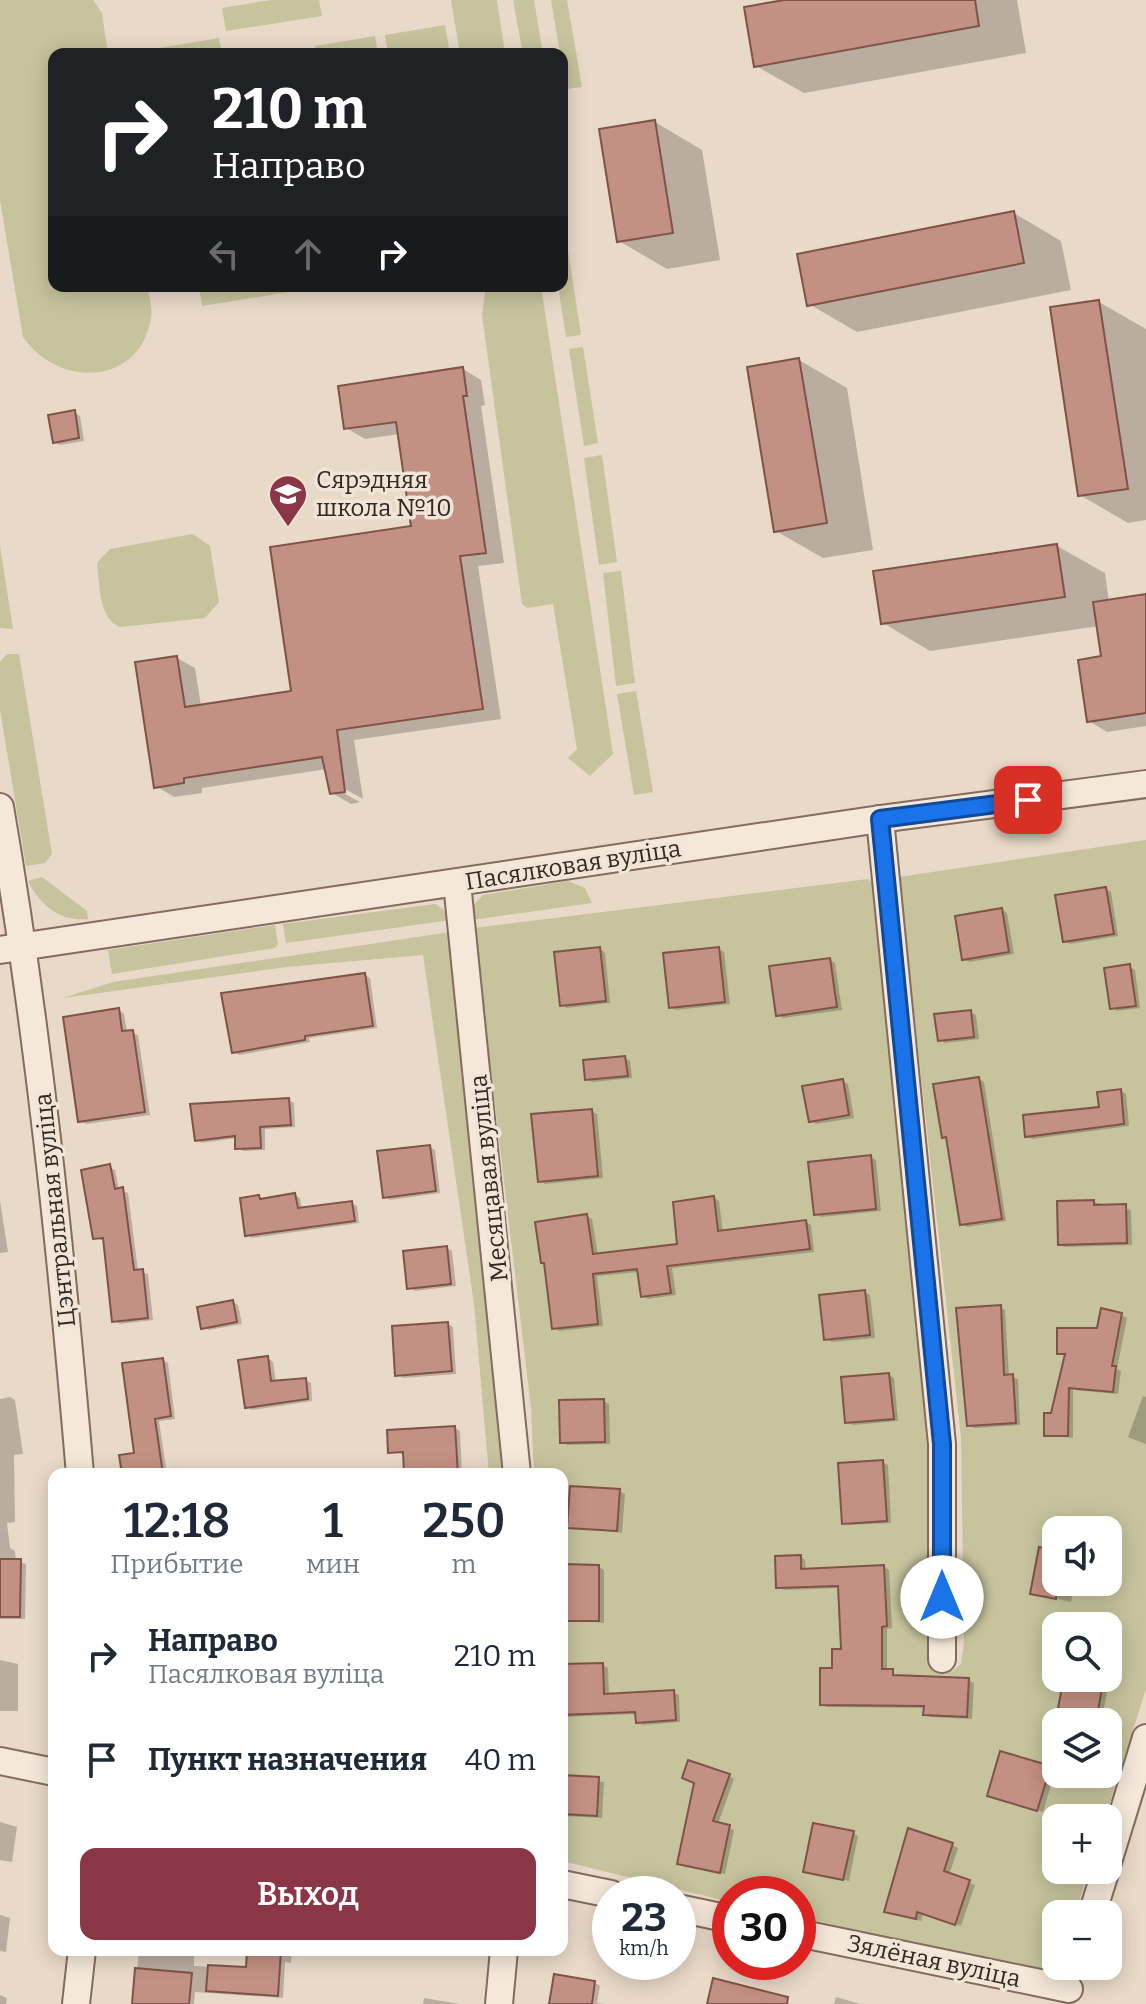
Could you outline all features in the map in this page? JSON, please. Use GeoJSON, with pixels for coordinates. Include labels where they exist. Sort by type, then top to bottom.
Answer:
{"type":"FeatureCollection","features":[{"type":"Feature","properties":{"kind":"street","name":"Пасялковая вуліца"},"geometry":{"type":"LineString","coordinates":[[12,948],[880,819],[1146,784]]}},
{"type":"Feature","properties":{"kind":"street","name":"Цэнтральная вуліца"},"geometry":{"type":"LineString","coordinates":[[0,807],[12,948],[63,1272],[79,1468]]}},
{"type":"Feature","properties":{"kind":"street"},"geometry":{"type":"LineString","coordinates":[[880,819],[942,1444],[942,1659]]}},
{"type":"Feature","properties":{"kind":"street","name":"Месяцавая вуліца"},"geometry":{"type":"LineString","coordinates":[[457,883],[516,1468]]}},
{"type":"Feature","properties":{"kind":"street"},"geometry":{"type":"LineString","coordinates":[[1122,1816],[1146,1738]]}},
{"type":"Feature","properties":{"kind":"street"},"geometry":{"type":"LineString","coordinates":[[0,1761],[48,1771]]}},
{"type":"Feature","properties":{"kind":"street"},"geometry":{"type":"LineString","coordinates":[[568,1885],[592,1890]]}},
{"type":"Feature","properties":{"kind":"street","name":"Зялёная вуліца"},"geometry":{"type":"LineString","coordinates":[[816,1937],[1070,1986]]}},
{"type":"Feature","properties":{"kind":"street"},"geometry":{"type":"LineString","coordinates":[[76,2004],[81,1956]]}},
{"type":"Feature","properties":{"kind":"street"},"geometry":{"type":"LineString","coordinates":[[499,2004],[503,1956]]}},
{"type":"Feature","properties":{"kind":"shaded area"},"geometry":{"type":"Polygon","coordinates":[[[0,0],[93,0],[102,13],[107,48],[48,48],[48,292],[148,292],[151,313],[144,340],[132,357],[116,367],[97,372],[77,372],[57,366],[38,354],[23,337],[0,200],[0,0]]]}},
{"type":"Feature","properties":{"kind":"shaded area"},"geometry":{"type":"Polygon","coordinates":[[[271,0],[319,0],[322,16],[226,31],[222,8],[271,0]]]}},
{"type":"Feature","properties":{"kind":"shaded area"},"geometry":{"type":"Polygon","coordinates":[[[451,0],[497,0],[504,48],[459,48],[451,0]]]}},
{"type":"Feature","properties":{"kind":"shaded area"},"geometry":{"type":"Polygon","coordinates":[[[513,0],[534,0],[542,48],[522,48],[513,0]]]}},
{"type":"Feature","properties":{"kind":"shaded area"},"geometry":{"type":"Polygon","coordinates":[[[551,0],[567,0],[582,87],[568,89],[568,48],[559,48],[551,0]]]}},
{"type":"Feature","properties":{"kind":"shaded area"},"geometry":{"type":"Polygon","coordinates":[[[445,25],[449,48],[387,48],[385,35],[445,25]]]}},
{"type":"Feature","properties":{"kind":"shaded area"},"geometry":{"type":"Polygon","coordinates":[[[375,36],[377,48],[315,48],[375,36]]]}},
{"type":"Feature","properties":{"kind":"shaded area"},"geometry":{"type":"Polygon","coordinates":[[[219,38],[221,48],[159,48],[219,38]]]}},
{"type":"Feature","properties":{"kind":"shaded area"},"geometry":{"type":"Polygon","coordinates":[[[568,250],[581,335],[566,337],[559,292],[568,292],[568,250]]]}},
{"type":"Feature","properties":{"kind":"shaded area"},"geometry":{"type":"Polygon","coordinates":[[[200,292],[289,292],[202,306],[200,292]]]}},
{"type":"Feature","properties":{"kind":"shaded area"},"geometry":{"type":"Polygon","coordinates":[[[485,292],[542,292],[613,754],[590,776],[568,758],[577,749],[553,604],[527,608],[522,604],[482,315],[485,292]]]}},
{"type":"Feature","properties":{"kind":"shaded area"},"geometry":{"type":"Polygon","coordinates":[[[583,347],[598,443],[584,446],[569,349],[583,347]]]}},
{"type":"Feature","properties":{"kind":"shaded area"},"geometry":{"type":"Polygon","coordinates":[[[602,455],[617,562],[599,565],[584,458],[602,455]]]}},
{"type":"Feature","properties":{"kind":"shaded area"},"geometry":{"type":"Polygon","coordinates":[[[193,534],[210,546],[219,602],[205,618],[120,627],[113,623],[101,600],[97,563],[110,549],[193,534]]]}},
{"type":"Feature","properties":{"kind":"shaded area"},"geometry":{"type":"Polygon","coordinates":[[[0,546],[13,629],[0,628],[0,546]]]}},
{"type":"Feature","properties":{"kind":"shaded area"},"geometry":{"type":"Polygon","coordinates":[[[621,571],[635,683],[616,686],[603,573],[621,571]]]}},
{"type":"Feature","properties":{"kind":"shaded area"},"geometry":{"type":"Polygon","coordinates":[[[7,654],[19,654],[52,854],[45,863],[26,866],[0,710],[0,662],[7,654]]]}},
{"type":"Feature","properties":{"kind":"shaded area"},"geometry":{"type":"Polygon","coordinates":[[[636,691],[653,792],[634,795],[617,694],[636,691]]]}},
{"type":"Feature","properties":{"kind":"shaded area"},"geometry":{"type":"Polygon","coordinates":[[[1146,840],[1146,1689],[1122,1765],[1122,1708],[1042,1708],[1042,1788],[1115,1788],[1109,1804],[1042,1804],[1042,1884],[1085,1884],[1079,1900],[1042,1900],[1042,1969],[1031,1970],[816,1921],[816,1876],[712,1876],[712,1898],[696,1894],[696,1876],[623,1876],[568,1862],[568,1468],[534,1468],[531,1408],[474,928],[868,879],[874,884],[930,1444],[928,1661],[939,1669],[952,1671],[961,1664],[964,1642],[961,1438],[899,877],[1146,840]]]}},
{"type":"Feature","properties":{"kind":"shaded area"},"geometry":{"type":"Polygon","coordinates":[[[42,877],[87,911],[88,919],[68,918],[45,904],[28,881],[42,877]]]}},
{"type":"Feature","properties":{"kind":"shaded area"},"geometry":{"type":"Polygon","coordinates":[[[568,881],[585,888],[592,903],[472,920],[470,909],[483,895],[568,881]]]}},
{"type":"Feature","properties":{"kind":"shaded area"},"geometry":{"type":"Polygon","coordinates":[[[435,904],[447,912],[451,920],[286,943],[283,924],[435,904]]]}},
{"type":"Feature","properties":{"kind":"shaded area"},"geometry":{"type":"Polygon","coordinates":[[[275,925],[278,944],[275,948],[112,974],[108,950],[275,925]]]}},
{"type":"Feature","properties":{"kind":"shaded area"},"geometry":{"type":"Polygon","coordinates":[[[451,932],[504,1468],[488,1468],[474,1304],[423,955],[286,967],[63,998],[113,982],[451,932]]]}},
{"type":"Feature","properties":{"kind":"building"},"geometry":{"type":"Polygon","coordinates":[[[784,0],[975,0],[979,26],[754,67],[744,7],[784,0]]]}},
{"type":"Feature","properties":{"kind":"building"},"geometry":{"type":"Polygon","coordinates":[[[655,120],[673,233],[617,242],[599,129],[655,120]]]}},
{"type":"Feature","properties":{"kind":"building"},"geometry":{"type":"Polygon","coordinates":[[[1014,211],[1024,263],[807,306],[797,254],[1014,211]]]}},
{"type":"Feature","properties":{"kind":"building"},"geometry":{"type":"Polygon","coordinates":[[[1099,300],[1128,489],[1078,496],[1050,307],[1099,300]]]}},
{"type":"Feature","properties":{"kind":"building"},"geometry":{"type":"Polygon","coordinates":[[[799,358],[827,523],[774,532],[747,367],[799,358]]]}},
{"type":"Feature","properties":{"kind":"building"},"geometry":{"type":"Polygon","coordinates":[[[463,367],[467,396],[463,396],[486,553],[460,556],[483,709],[337,730],[345,792],[330,794],[322,757],[184,778],[184,783],[154,788],[135,662],[177,656],[185,707],[291,691],[270,547],[411,526],[396,422],[344,429],[338,386],[463,367]]]}},
{"type":"Feature","properties":{"kind":"building"},"geometry":{"type":"Polygon","coordinates":[[[75,410],[79,438],[53,443],[48,415],[75,410]]]}},
{"type":"Feature","properties":{"kind":"building"},"geometry":{"type":"Polygon","coordinates":[[[1057,544],[1065,597],[881,624],[873,571],[1057,544]]]}},
{"type":"Feature","properties":{"kind":"building"},"geometry":{"type":"Polygon","coordinates":[[[1146,594],[1146,713],[1087,722],[1078,660],[1101,656],[1093,602],[1146,594]]]}},
{"type":"Feature","properties":{"kind":"building"},"geometry":{"type":"Polygon","coordinates":[[[1106,887],[1114,934],[1063,942],[1055,895],[1106,887]]]}},
{"type":"Feature","properties":{"kind":"building"},"geometry":{"type":"Polygon","coordinates":[[[1002,908],[1009,952],[962,960],[955,916],[1002,908]]]}},
{"type":"Feature","properties":{"kind":"building"},"geometry":{"type":"Polygon","coordinates":[[[600,947],[606,1001],[560,1006],[554,952],[600,947]]]}},
{"type":"Feature","properties":{"kind":"building"},"geometry":{"type":"Polygon","coordinates":[[[719,947],[725,1002],[669,1008],[663,953],[719,947]]]}},
{"type":"Feature","properties":{"kind":"building"},"geometry":{"type":"Polygon","coordinates":[[[830,958],[837,1007],[776,1016],[769,966],[830,958]]]}},
{"type":"Feature","properties":{"kind":"building"},"geometry":{"type":"Polygon","coordinates":[[[1130,964],[1136,1006],[1110,1009],[1104,968],[1130,964]]]}},
{"type":"Feature","properties":{"kind":"building"},"geometry":{"type":"Polygon","coordinates":[[[365,973],[373,1026],[305,1036],[305,1040],[232,1053],[221,993],[365,973]]]}},
{"type":"Feature","properties":{"kind":"building"},"geometry":{"type":"Polygon","coordinates":[[[119,1008],[122,1031],[133,1030],[145,1112],[78,1122],[63,1017],[119,1008]]]}},
{"type":"Feature","properties":{"kind":"building"},"geometry":{"type":"Polygon","coordinates":[[[971,1010],[974,1037],[938,1041],[934,1014],[971,1010]]]}},
{"type":"Feature","properties":{"kind":"building"},"geometry":{"type":"Polygon","coordinates":[[[625,1056],[628,1076],[585,1080],[583,1060],[625,1056]]]}},
{"type":"Feature","properties":{"kind":"building"},"geometry":{"type":"Polygon","coordinates":[[[979,1077],[1002,1219],[960,1225],[946,1137],[942,1138],[933,1084],[979,1077]]]}},
{"type":"Feature","properties":{"kind":"building"},"geometry":{"type":"Polygon","coordinates":[[[843,1079],[849,1115],[809,1122],[802,1086],[843,1079]]]}},
{"type":"Feature","properties":{"kind":"building"},"geometry":{"type":"Polygon","coordinates":[[[1121,1089],[1124,1124],[1025,1137],[1023,1115],[1099,1107],[1097,1092],[1121,1089]]]}},
{"type":"Feature","properties":{"kind":"building"},"geometry":{"type":"Polygon","coordinates":[[[289,1098],[291,1125],[260,1127],[261,1148],[235,1149],[235,1136],[195,1141],[190,1104],[289,1098]]]}},
{"type":"Feature","properties":{"kind":"building"},"geometry":{"type":"Polygon","coordinates":[[[592,1109],[598,1176],[538,1182],[531,1114],[592,1109]]]}},
{"type":"Feature","properties":{"kind":"building"},"geometry":{"type":"Polygon","coordinates":[[[430,1145],[436,1191],[383,1198],[377,1151],[430,1145]]]}},
{"type":"Feature","properties":{"kind":"building"},"geometry":{"type":"Polygon","coordinates":[[[871,1155],[876,1209],[814,1215],[808,1162],[871,1155]]]}},
{"type":"Feature","properties":{"kind":"building"},"geometry":{"type":"Polygon","coordinates":[[[110,1164],[115,1189],[123,1187],[134,1270],[143,1269],[148,1318],[112,1322],[103,1238],[93,1239],[81,1170],[110,1164]]]}},
{"type":"Feature","properties":{"kind":"building"},"geometry":{"type":"Polygon","coordinates":[[[295,1193],[298,1208],[352,1201],[355,1221],[245,1236],[240,1198],[259,1195],[260,1199],[295,1193]]]}},
{"type":"Feature","properties":{"kind":"building"},"geometry":{"type":"Polygon","coordinates":[[[714,1196],[718,1231],[806,1220],[810,1249],[667,1266],[671,1293],[641,1297],[637,1269],[593,1274],[598,1324],[552,1329],[544,1263],[541,1263],[535,1222],[587,1214],[593,1254],[677,1244],[673,1202],[714,1196]]]}},
{"type":"Feature","properties":{"kind":"building"},"geometry":{"type":"Polygon","coordinates":[[[1094,1200],[1094,1205],[1126,1204],[1127,1243],[1058,1245],[1057,1201],[1094,1200]]]}},
{"type":"Feature","properties":{"kind":"building"},"geometry":{"type":"Polygon","coordinates":[[[447,1246],[451,1284],[407,1289],[403,1251],[447,1246]]]}},
{"type":"Feature","properties":{"kind":"building"},"geometry":{"type":"Polygon","coordinates":[[[865,1290],[870,1335],[824,1340],[819,1295],[865,1290]]]}},
{"type":"Feature","properties":{"kind":"building"},"geometry":{"type":"Polygon","coordinates":[[[233,1300],[237,1322],[201,1329],[197,1307],[233,1300]]]}},
{"type":"Feature","properties":{"kind":"building"},"geometry":{"type":"Polygon","coordinates":[[[1001,1305],[1004,1375],[1013,1374],[1016,1423],[967,1426],[956,1308],[1001,1305]]]}},
{"type":"Feature","properties":{"kind":"building"},"geometry":{"type":"Polygon","coordinates":[[[1101,1308],[1122,1313],[1112,1366],[1116,1366],[1113,1392],[1069,1388],[1068,1436],[1044,1436],[1044,1413],[1051,1413],[1065,1354],[1057,1354],[1057,1328],[1097,1328],[1101,1308]]]}},
{"type":"Feature","properties":{"kind":"building"},"geometry":{"type":"Polygon","coordinates":[[[448,1322],[452,1371],[395,1376],[392,1326],[448,1322]]]}},
{"type":"Feature","properties":{"kind":"building"},"geometry":{"type":"Polygon","coordinates":[[[268,1356],[271,1381],[306,1378],[308,1399],[245,1408],[238,1360],[268,1356]]]}},
{"type":"Feature","properties":{"kind":"building"},"geometry":{"type":"Polygon","coordinates":[[[163,1358],[171,1416],[155,1419],[162,1468],[121,1468],[119,1455],[134,1453],[122,1363],[163,1358]]]}},
{"type":"Feature","properties":{"kind":"building"},"geometry":{"type":"Polygon","coordinates":[[[889,1373],[894,1419],[845,1423],[841,1377],[889,1373]]]}},
{"type":"Feature","properties":{"kind":"building"},"geometry":{"type":"Polygon","coordinates":[[[604,1399],[605,1442],[560,1443],[559,1400],[604,1399]]]}},
{"type":"Feature","properties":{"kind":"building"},"geometry":{"type":"Polygon","coordinates":[[[455,1426],[458,1468],[404,1468],[403,1452],[388,1453],[387,1430],[455,1426]]]}},
{"type":"Feature","properties":{"kind":"building"},"geometry":{"type":"Polygon","coordinates":[[[883,1460],[887,1521],[842,1524],[838,1463],[883,1460]]]}},
{"type":"Feature","properties":{"kind":"building"},"geometry":{"type":"Polygon","coordinates":[[[570,1486],[620,1489],[617,1531],[568,1528],[570,1486]]]}},
{"type":"Feature","properties":{"kind":"building"},"geometry":{"type":"Polygon","coordinates":[[[1039,1547],[1042,1548],[1042,1596],[1056,1596],[1056,1599],[1030,1594],[1039,1547]]]}},
{"type":"Feature","properties":{"kind":"building"},"geometry":{"type":"Polygon","coordinates":[[[801,1555],[801,1569],[884,1565],[887,1626],[882,1627],[882,1669],[893,1669],[893,1675],[969,1678],[967,1717],[923,1715],[924,1706],[820,1705],[820,1668],[832,1668],[832,1649],[841,1649],[838,1586],[776,1588],[775,1556],[801,1555]]]}},
{"type":"Feature","properties":{"kind":"building"},"geometry":{"type":"Polygon","coordinates":[[[0,1559],[21,1559],[20,1617],[0,1617],[0,1559]]]}},
{"type":"Feature","properties":{"kind":"building"},"geometry":{"type":"Polygon","coordinates":[[[568,1564],[599,1565],[599,1621],[568,1621],[568,1564]]]}},
{"type":"Feature","properties":{"kind":"building"},"geometry":{"type":"Polygon","coordinates":[[[603,1663],[604,1694],[674,1690],[676,1720],[636,1723],[635,1712],[568,1715],[568,1664],[603,1663]]]}},
{"type":"Feature","properties":{"kind":"building"},"geometry":{"type":"Polygon","coordinates":[[[1061,1692],[1101,1692],[1098,1708],[1058,1708],[1061,1692]]]}},
{"type":"Feature","properties":{"kind":"building"},"geometry":{"type":"Polygon","coordinates":[[[1000,1751],[1042,1763],[1044,1788],[1037,1811],[987,1796],[1000,1751]]]}},
{"type":"Feature","properties":{"kind":"building"},"geometry":{"type":"Polygon","coordinates":[[[688,1760],[730,1774],[713,1821],[730,1825],[720,1873],[677,1864],[694,1783],[682,1778],[688,1760]]]}},
{"type":"Feature","properties":{"kind":"building"},"geometry":{"type":"Polygon","coordinates":[[[568,1775],[599,1777],[597,1816],[568,1814],[568,1775]]]}},
{"type":"Feature","properties":{"kind":"building"},"geometry":{"type":"Polygon","coordinates":[[[813,1823],[854,1831],[843,1880],[803,1872],[813,1823]]]}},
{"type":"Feature","properties":{"kind":"building"},"geometry":{"type":"Polygon","coordinates":[[[908,1828],[953,1843],[944,1871],[970,1880],[955,1925],[917,1912],[916,1919],[884,1912],[908,1828]]]}},
{"type":"Feature","properties":{"kind":"building"},"geometry":{"type":"Polygon","coordinates":[[[247,1956],[281,1956],[278,1996],[206,1991],[208,1965],[246,1967],[247,1956]]]}},
{"type":"Feature","properties":{"kind":"building"},"geometry":{"type":"Polygon","coordinates":[[[135,1968],[192,1973],[189,2004],[132,2004],[135,1968]]]}},
{"type":"Feature","properties":{"kind":"building"},"geometry":{"type":"Polygon","coordinates":[[[554,1974],[595,1981],[592,2004],[549,2004],[554,1974]]]}},
{"type":"Feature","properties":{"kind":"building"},"geometry":{"type":"Polygon","coordinates":[[[713,1980],[788,1997],[787,2004],[707,2004],[713,1980]]]}},
{"type":"Feature","properties":{"kind":"place","name":"Сярэдняя школа №10"},"geometry":{"type":"Point","coordinates":[288,528]}},
{"type":"Feature","properties":{"kind":"route"},"geometry":{"type":"LineString","coordinates":[[942,1597],[942,1444],[880,819],[1028,800]]}}]}
